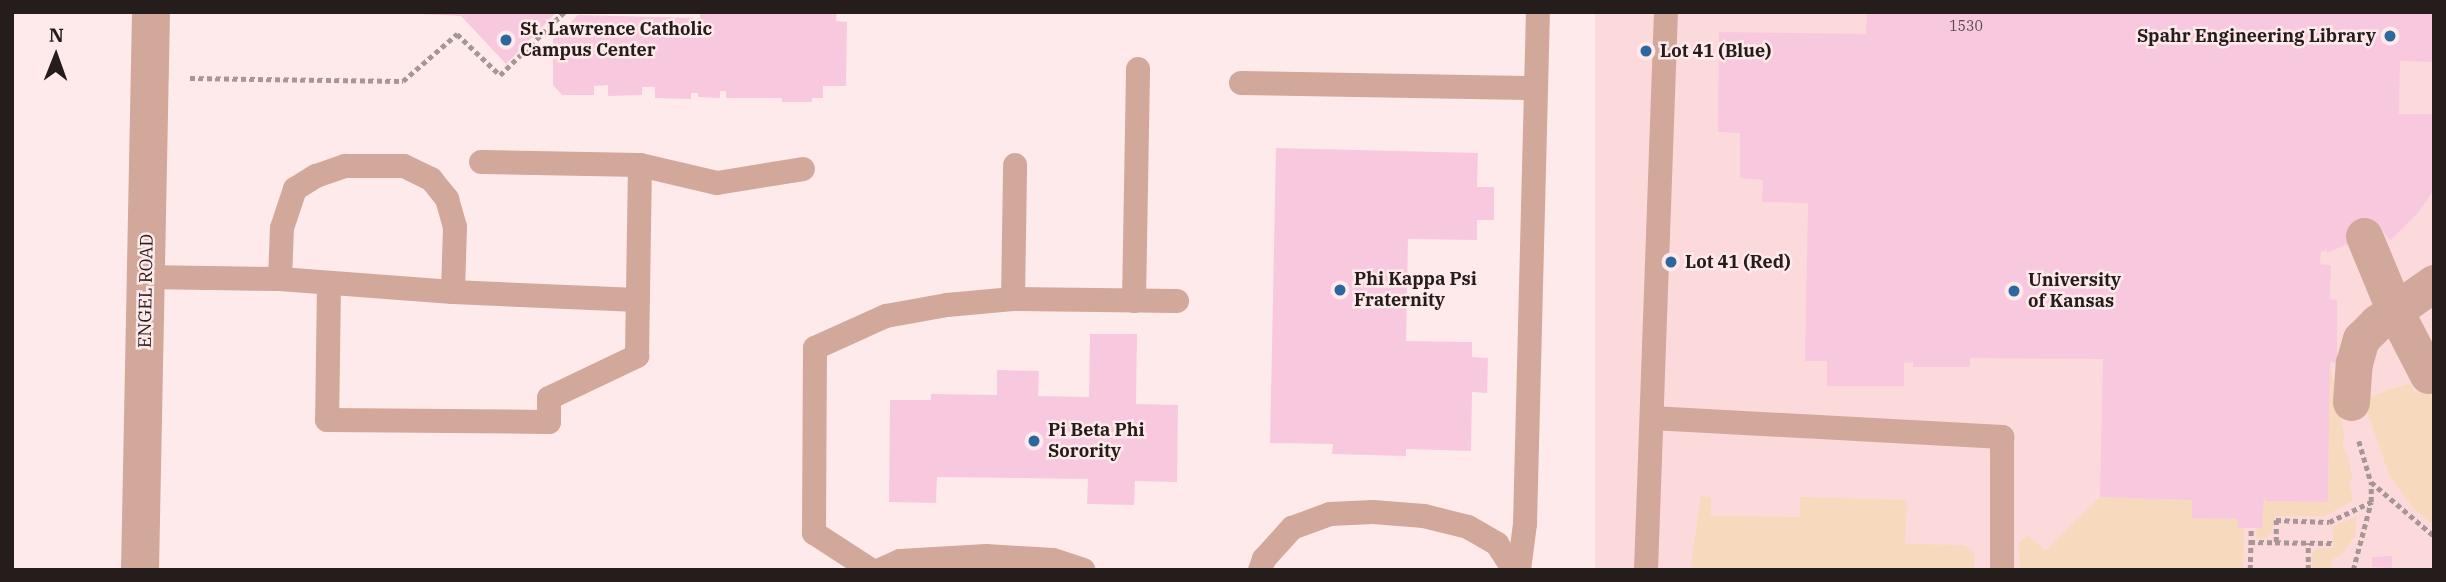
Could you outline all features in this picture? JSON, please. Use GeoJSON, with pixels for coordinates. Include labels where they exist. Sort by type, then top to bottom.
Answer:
{"type":"FeatureCollection","features":[{"type":"Feature","properties":{"kind":"street","name":"ENGEL ROAD"},"geometry":{"type":"LineString","coordinates":[[140,570],[151,12]]}},
{"type":"Feature","properties":{"kind":"street"},"geometry":{"type":"LineString","coordinates":[[2355,241],[2386,317],[2428,375]]}},
{"type":"Feature","properties":{"kind":"street"},"geometry":{"type":"LineString","coordinates":[[2351,402],[2354,363],[2361,340],[2386,317],[2434,283]]}},
{"type":"Feature","properties":{"kind":"lane"},"geometry":{"type":"LineString","coordinates":[[1517,570],[1525,524],[1538,12]]}},
{"type":"Feature","properties":{"kind":"lane"},"geometry":{"type":"LineString","coordinates":[[1646,570],[1666,12]]}},
{"type":"Feature","properties":{"kind":"lane"},"geometry":{"type":"LineString","coordinates":[[1134,301],[1138,69]]}},
{"type":"Feature","properties":{"kind":"lane"},"geometry":{"type":"LineString","coordinates":[[1241,83],[1535,88]]}},
{"type":"Feature","properties":{"kind":"lane"},"geometry":{"type":"LineString","coordinates":[[481,162],[640,164],[717,183],[803,169]]}},
{"type":"Feature","properties":{"kind":"lane"},"geometry":{"type":"LineString","coordinates":[[329,284],[327,420],[549,422],[549,398],[637,356],[640,164]]}},
{"type":"Feature","properties":{"kind":"lane"},"geometry":{"type":"LineString","coordinates":[[1013,299],[1015,165]]}},
{"type":"Feature","properties":{"kind":"lane"},"geometry":{"type":"LineString","coordinates":[[280,279],[282,228],[295,189],[316,176],[345,166],[404,166],[431,179],[447,199],[455,226],[453,292]]}},
{"type":"Feature","properties":{"kind":"lane"},"geometry":{"type":"LineString","coordinates":[[146,276],[280,279],[453,292],[638,300]]}},
{"type":"Feature","properties":{"kind":"lane"},"geometry":{"type":"LineString","coordinates":[[871,570],[814,533],[815,348],[886,316],[947,305],[1013,299],[1177,301]]}},
{"type":"Feature","properties":{"kind":"lane"},"geometry":{"type":"LineString","coordinates":[[1652,418],[2002,437],[2002,570]]}},
{"type":"Feature","properties":{"kind":"lane"},"geometry":{"type":"LineString","coordinates":[[1259,570],[1264,559],[1292,528],[1330,514],[1373,512],[1424,516],[1468,527],[1497,544],[1517,570]]}},
{"type":"Feature","properties":{"kind":"lane"},"geometry":{"type":"LineString","coordinates":[[880,570],[900,561],[986,556],[1053,560],[1083,570]]}},
{"type":"Feature","properties":{"kind":"path"},"geometry":{"type":"LineString","coordinates":[[189,78],[403,81],[457,34],[500,75],[564,12]]}},
{"type":"Feature","properties":{"kind":"path"},"geometry":{"type":"LineString","coordinates":[[2351,402],[2371,482],[2371,502],[2353,570]]}},
{"type":"Feature","properties":{"kind":"path"},"geometry":{"type":"LineString","coordinates":[[2371,482],[2434,536]]}},
{"type":"Feature","properties":{"kind":"path"},"geometry":{"type":"LineString","coordinates":[[2276,542],[2276,520],[2329,522],[2371,502]]}},
{"type":"Feature","properties":{"kind":"path"},"geometry":{"type":"LineString","coordinates":[[2250,570],[2251,528]]}},
{"type":"Feature","properties":{"kind":"path"},"geometry":{"type":"LineString","coordinates":[[2250,542],[2332,543]]}},
{"type":"Feature","properties":{"kind":"path"},"geometry":{"type":"LineString","coordinates":[[2308,543],[2308,570]]}},
{"type":"Feature","properties":{"kind":"shaded area","name":"University of Kansas"},"geometry":{"type":"Polygon","coordinates":[[[1595,12],[2434,12],[2434,570],[1595,570],[1595,12]]]}},
{"type":"Feature","properties":{"kind":"shaded area"},"geometry":{"type":"Polygon","coordinates":[[[2330,362],[2345,438],[2342,439],[2344,451],[2347,452],[2353,479],[2349,480],[2353,501],[2325,516],[2275,516],[2272,533],[2266,539],[2256,538],[2257,528],[2262,528],[2264,497],[2266,501],[2328,502],[2330,362]]]}},
{"type":"Feature","properties":{"kind":"shaded area"},"geometry":{"type":"Polygon","coordinates":[[[2420,379],[2434,401],[2434,525],[2415,510],[2390,477],[2363,399],[2410,383],[2415,393],[2419,390],[2420,379]]]}},
{"type":"Feature","properties":{"kind":"shaded area"},"geometry":{"type":"Polygon","coordinates":[[[1701,496],[1711,497],[1711,516],[1800,517],[1800,497],[1907,500],[1905,544],[1965,545],[1975,554],[1974,569],[1690,570],[1701,496]]]}},
{"type":"Feature","properties":{"kind":"shaded area"},"geometry":{"type":"Polygon","coordinates":[[[2100,497],[2192,500],[2192,518],[2237,519],[2238,528],[2244,528],[2243,570],[2020,570],[2019,543],[2028,535],[2045,551],[2100,497]]]}},
{"type":"Feature","properties":{"kind":"shaded area"},"geometry":{"type":"Polygon","coordinates":[[[2356,517],[2355,536],[2344,552],[2331,561],[2330,570],[2312,570],[2312,554],[2318,548],[2333,548],[2333,526],[2356,517]]]}},
{"type":"Feature","properties":{"kind":"building","name":"St. Lawrence Catholic Campus Center"},"geometry":{"type":"Polygon","coordinates":[[[374,12],[557,12],[506,64],[461,16],[374,12]]]}},
{"type":"Feature","properties":{"kind":"building"},"geometry":{"type":"Polygon","coordinates":[[[837,12],[836,21],[847,22],[846,86],[823,86],[823,98],[812,98],[812,102],[782,102],[782,98],[726,98],[726,91],[720,91],[720,98],[698,97],[698,93],[691,93],[691,99],[655,98],[655,87],[642,87],[642,95],[608,96],[608,85],[594,86],[594,95],[562,95],[553,85],[553,39],[578,15],[700,18],[700,13],[837,12]]]}},
{"type":"Feature","properties":{"kind":"building"},"geometry":{"type":"Polygon","coordinates":[[[1867,12],[2434,12],[2434,62],[2400,61],[2399,114],[2434,114],[2434,187],[2431,194],[2418,213],[2390,241],[2379,225],[2355,241],[2327,253],[2327,250],[2321,252],[2320,264],[2331,265],[2330,299],[2337,300],[2337,363],[2330,362],[2328,502],[2266,501],[2264,497],[2262,528],[2238,528],[2237,519],[2192,518],[2192,500],[2100,497],[2103,359],[1970,358],[1970,367],[1913,367],[1913,362],[1904,363],[1904,386],[1827,386],[1827,361],[1805,361],[1808,203],[1762,202],[1763,180],[1740,178],[1740,133],[1718,132],[1719,32],[1866,34],[1867,12]]]}},
{"type":"Feature","properties":{"kind":"building","name":"Phi Kappa Psi Fraternity"},"geometry":{"type":"Polygon","coordinates":[[[1276,148],[1478,153],[1477,187],[1494,187],[1494,220],[1477,220],[1477,240],[1408,239],[1406,341],[1472,342],[1472,357],[1488,358],[1487,393],[1472,392],[1471,451],[1406,449],[1406,456],[1332,454],[1333,444],[1270,443],[1276,148]]]}},
{"type":"Feature","properties":{"kind":"building","name":"Pi Beta Phi Sorority"},"geometry":{"type":"Polygon","coordinates":[[[1090,334],[1137,334],[1136,404],[1178,405],[1177,482],[1135,481],[1134,505],[1087,504],[1088,479],[937,477],[936,503],[889,502],[890,400],[931,400],[931,394],[997,395],[997,370],[1039,371],[1038,396],[1089,397],[1090,334]]]}},
{"type":"Feature","properties":{"kind":"building"},"geometry":{"type":"Polygon","coordinates":[[[2392,556],[2392,568],[2372,567],[2372,557],[2392,556]]]}},
{"type":"Feature","properties":{"kind":"place","name":"Spahr Engineering Library"},"geometry":{"type":"Point","coordinates":[2390,36]}},
{"type":"Feature","properties":{"kind":"place","name":"St. Lawrence Catholic Campus Center"},"geometry":{"type":"Point","coordinates":[506,40]}},
{"type":"Feature","properties":{"kind":"place","name":"Lot 41 (Blue)"},"geometry":{"type":"Point","coordinates":[1646,51]}},
{"type":"Feature","properties":{"kind":"place","name":"Lot 41 (Red)"},"geometry":{"type":"Point","coordinates":[1671,262]}},
{"type":"Feature","properties":{"kind":"place","name":"Phi Kappa Psi Fraternity"},"geometry":{"type":"Point","coordinates":[1340,290]}},
{"type":"Feature","properties":{"kind":"place","name":"University of Kansas"},"geometry":{"type":"Point","coordinates":[2014,291]}},
{"type":"Feature","properties":{"kind":"place","name":"Pi Beta Phi Sorority"},"geometry":{"type":"Point","coordinates":[1034,441]}}]}
